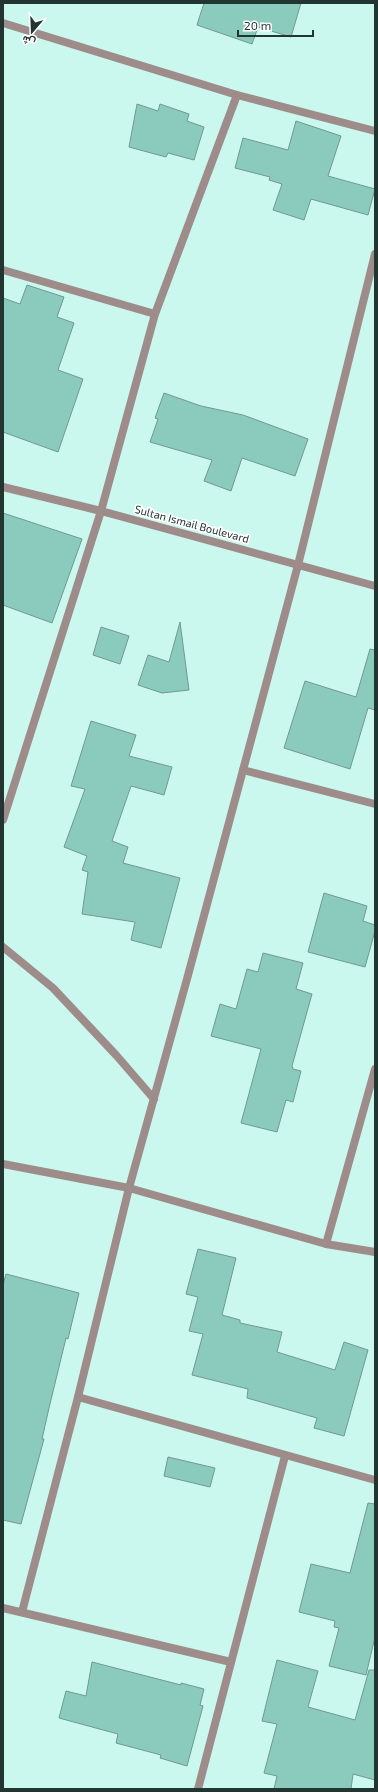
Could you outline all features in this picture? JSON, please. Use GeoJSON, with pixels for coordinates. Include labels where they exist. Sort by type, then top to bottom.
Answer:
{"type":"FeatureCollection","features":[{"type":"Feature","properties":{"kind":"street"},"geometry":{"type":"LineString","coordinates":[[3,23],[238,96],[375,130]]}},
{"type":"Feature","properties":{"kind":"street"},"geometry":{"type":"LineString","coordinates":[[3,820],[101,511],[155,314],[238,96]]}},
{"type":"Feature","properties":{"kind":"street"},"geometry":{"type":"LineString","coordinates":[[22,1612],[78,1397],[129,1188],[298,565],[375,254]]}},
{"type":"Feature","properties":{"kind":"street"},"geometry":{"type":"LineString","coordinates":[[3,270],[155,314]]}},
{"type":"Feature","properties":{"kind":"street","name":"Sultan Ismail Boulevard"},"geometry":{"type":"LineString","coordinates":[[3,487],[101,511],[375,586]]}},
{"type":"Feature","properties":{"kind":"street"},"geometry":{"type":"LineString","coordinates":[[243,770],[375,804]]}},
{"type":"Feature","properties":{"kind":"street"},"geometry":{"type":"LineString","coordinates":[[3,947],[53,988],[116,1055],[154,1099]]}},
{"type":"Feature","properties":{"kind":"street"},"geometry":{"type":"LineString","coordinates":[[326,1244],[375,1069]]}},
{"type":"Feature","properties":{"kind":"street"},"geometry":{"type":"LineString","coordinates":[[3,1164],[129,1188],[326,1244],[375,1252]]}},
{"type":"Feature","properties":{"kind":"street"},"geometry":{"type":"LineString","coordinates":[[78,1397],[375,1480]]}},
{"type":"Feature","properties":{"kind":"street"},"geometry":{"type":"LineString","coordinates":[[198,1789],[285,1456]]}},
{"type":"Feature","properties":{"kind":"street"},"geometry":{"type":"LineString","coordinates":[[3,1608],[231,1662]]}},
{"type":"Feature","properties":{"kind":"building"},"geometry":{"type":"Polygon","coordinates":[[[204,3],[301,3],[291,37],[258,27],[252,44],[197,25],[204,3]]]}},
{"type":"Feature","properties":{"kind":"building"},"geometry":{"type":"Polygon","coordinates":[[[137,104],[158,111],[160,104],[189,114],[187,121],[204,127],[194,160],[168,153],[166,157],[129,147],[137,104]]]}},
{"type":"Feature","properties":{"kind":"building"},"geometry":{"type":"Polygon","coordinates":[[[296,121],[341,136],[328,176],[375,189],[368,215],[311,199],[304,220],[273,210],[282,184],[269,180],[270,177],[235,168],[243,138],[288,150],[296,121]]]}},
{"type":"Feature","properties":{"kind":"building"},"geometry":{"type":"Polygon","coordinates":[[[27,285],[64,297],[57,317],[74,323],[58,370],[83,379],[58,452],[3,432],[3,298],[20,304],[27,285]]]}},
{"type":"Feature","properties":{"kind":"building"},"geometry":{"type":"Polygon","coordinates":[[[164,393],[201,406],[243,415],[308,439],[295,476],[242,458],[231,491],[204,481],[212,460],[150,442],[158,419],[155,418],[164,393]]]}},
{"type":"Feature","properties":{"kind":"building"},"geometry":{"type":"Polygon","coordinates":[[[3,513],[82,539],[52,623],[3,605],[3,513]]]}},
{"type":"Feature","properties":{"kind":"building"},"geometry":{"type":"Polygon","coordinates":[[[180,622],[189,690],[162,693],[138,685],[148,655],[169,662],[180,622]]]}},
{"type":"Feature","properties":{"kind":"building"},"geometry":{"type":"Polygon","coordinates":[[[101,627],[129,636],[120,664],[93,655],[101,627]]]}},
{"type":"Feature","properties":{"kind":"building"},"geometry":{"type":"Polygon","coordinates":[[[370,649],[375,650],[375,710],[368,708],[350,769],[284,748],[305,681],[356,697],[370,649]]]}},
{"type":"Feature","properties":{"kind":"building"},"geometry":{"type":"Polygon","coordinates":[[[91,721],[136,735],[129,756],[172,767],[164,795],[131,786],[112,841],[128,847],[123,863],[180,878],[161,948],[131,940],[135,922],[82,914],[88,872],[82,870],[87,856],[64,847],[85,789],[71,786],[91,721]]]}},
{"type":"Feature","properties":{"kind":"building"},"geometry":{"type":"Polygon","coordinates":[[[324,893],[367,906],[363,921],[375,925],[375,931],[365,967],[308,952],[324,893]]]}},
{"type":"Feature","properties":{"kind":"building"},"geometry":{"type":"Polygon","coordinates":[[[263,953],[303,963],[296,989],[312,994],[292,1066],[293,1069],[301,1071],[293,1102],[286,1100],[277,1132],[241,1123],[261,1049],[211,1036],[220,1004],[236,1009],[247,969],[258,972],[263,953]]]}},
{"type":"Feature","properties":{"kind":"building"},"geometry":{"type":"Polygon","coordinates":[[[198,1249],[236,1258],[222,1315],[240,1320],[240,1323],[282,1332],[277,1352],[335,1370],[344,1342],[368,1350],[344,1436],[314,1428],[317,1418],[247,1398],[248,1389],[192,1375],[203,1334],[189,1331],[198,1297],[186,1294],[198,1249]]]}},
{"type":"Feature","properties":{"kind":"building"},"geometry":{"type":"Polygon","coordinates":[[[6,1274],[79,1293],[68,1339],[66,1338],[42,1439],[44,1439],[21,1524],[3,1520],[3,1285],[6,1274]]]}},
{"type":"Feature","properties":{"kind":"building"},"geometry":{"type":"Polygon","coordinates":[[[168,1457],[215,1468],[210,1487],[164,1476],[168,1457]]]}},
{"type":"Feature","properties":{"kind":"building"},"geometry":{"type":"Polygon","coordinates":[[[368,1503],[375,1504],[375,1637],[366,1675],[329,1666],[339,1628],[334,1627],[335,1621],[299,1612],[311,1564],[350,1573],[368,1503]]]}},
{"type":"Feature","properties":{"kind":"building"},"geometry":{"type":"Polygon","coordinates":[[[277,1660],[318,1671],[308,1707],[355,1720],[369,1670],[375,1670],[375,1780],[353,1774],[351,1789],[274,1789],[277,1776],[264,1773],[277,1724],[262,1721],[277,1660]]]}},
{"type":"Feature","properties":{"kind":"building"},"geometry":{"type":"Polygon","coordinates":[[[92,1662],[181,1685],[181,1683],[204,1689],[200,1705],[203,1706],[187,1766],[160,1758],[161,1755],[116,1743],[118,1734],[59,1718],[66,1691],[86,1696],[92,1662]]]}}]}
